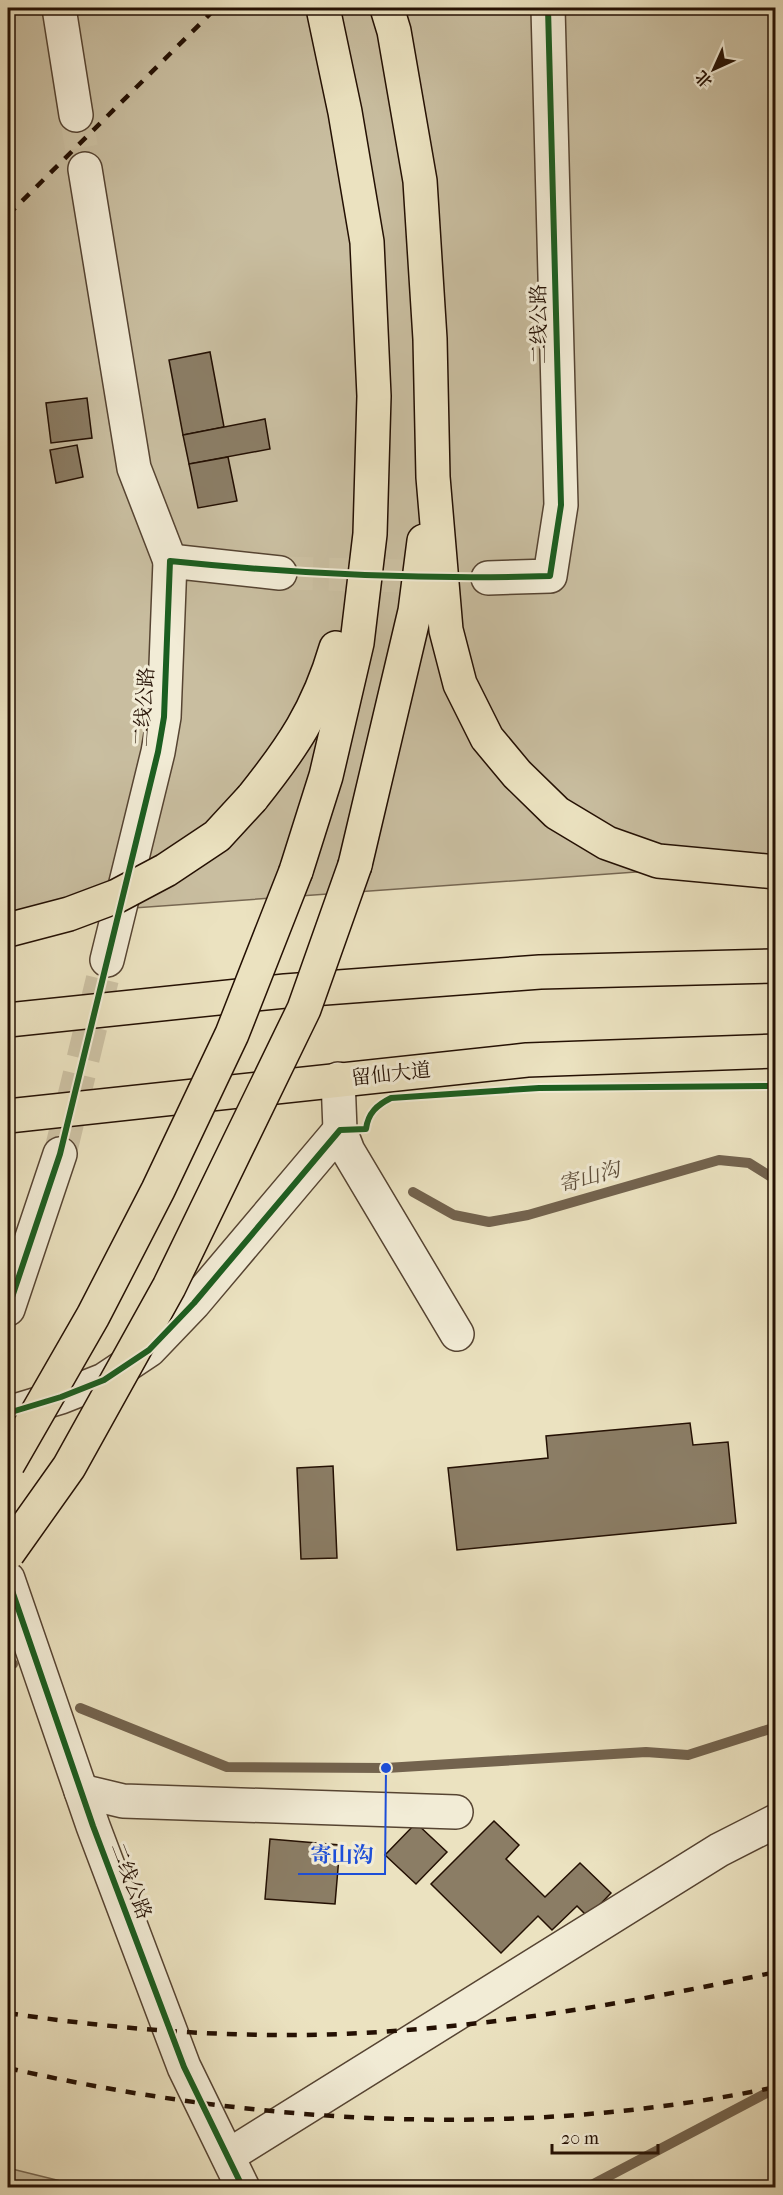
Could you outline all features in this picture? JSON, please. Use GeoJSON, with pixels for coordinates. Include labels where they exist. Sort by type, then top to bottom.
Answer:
{"type":"FeatureCollection","features":[{"type":"Feature","properties":{"kind":"main road"},"geometry":{"type":"LineString","coordinates":[[8,1464],[93,1316],[158,1190],[232,1034],[297,871],[326,776],[357,643],[370,534],[374,396],[367,242],[345,111],[323,8]]}},
{"type":"Feature","properties":{"kind":"main road"},"geometry":{"type":"LineString","coordinates":[[387,8],[394,31],[420,182],[430,339],[433,477],[446,630],[460,684],[487,738],[517,774],[557,813],[607,843],[658,861],[776,872]]}},
{"type":"Feature","properties":{"kind":"main road"},"geometry":{"type":"LineString","coordinates":[[8,1553],[69,1467],[116,1386],[185,1255],[304,1009],[356,865],[415,611],[433,477]]}},
{"type":"Feature","properties":{"kind":"main road"},"geometry":{"type":"LineString","coordinates":[[8,930],[69,914],[117,896],[166,870],[217,836],[252,798],[293,746],[326,682],[370,534]]}},
{"type":"Feature","properties":{"kind":"main road"},"geometry":{"type":"LineString","coordinates":[[8,1020],[285,991],[529,973],[776,966]]}},
{"type":"Feature","properties":{"kind":"main road","name":"留仙大道"},"geometry":{"type":"LineString","coordinates":[[8,1116],[527,1060],[776,1051]]}},
{"type":"Feature","properties":{"kind":"street"},"geometry":{"type":"LineString","coordinates":[[59,8],[76,116]]}},
{"type":"Feature","properties":{"kind":"street","name":"二线公路"},"geometry":{"type":"LineString","coordinates":[[488,578],[550,576],[561,505],[548,8]]}},
{"type":"Feature","properties":{"kind":"street"},"geometry":{"type":"LineString","coordinates":[[85,169],[134,468],[170,561],[280,573]]}},
{"type":"Feature","properties":{"kind":"street","name":"二线公路"},"geometry":{"type":"LineString","coordinates":[[107,960],[158,752],[164,717],[170,561]]}},
{"type":"Feature","properties":{"kind":"street"},"geometry":{"type":"LineString","coordinates":[[338,1079],[340,1130],[348,1150],[458,1334]]}},
{"type":"Feature","properties":{"kind":"street"},"geometry":{"type":"LineString","coordinates":[[8,1413],[61,1397],[104,1380],[148,1350],[194,1303],[340,1130]]}},
{"type":"Feature","properties":{"kind":"street"},"geometry":{"type":"LineString","coordinates":[[8,1309],[60,1154]]}},
{"type":"Feature","properties":{"kind":"street","name":"二线公路"},"geometry":{"type":"LineString","coordinates":[[8,1579],[81,1791],[184,2067],[243,2187]]}},
{"type":"Feature","properties":{"kind":"street"},"geometry":{"type":"LineString","coordinates":[[81,1791],[123,1801],[456,1812]]}},
{"type":"Feature","properties":{"kind":"street"},"geometry":{"type":"LineString","coordinates":[[228,2156],[719,1850],[776,1821]]}},
{"type":"Feature","properties":{"kind":"shaded area"},"geometry":{"type":"Polygon","coordinates":[[[8,8],[775,8],[775,862],[8,917],[8,8]]]}},
{"type":"Feature","properties":{"kind":"shaded area"},"geometry":{"type":"Polygon","coordinates":[[[8,2168],[85,2187],[8,2187],[8,2168]]]}},
{"type":"Feature","properties":{"kind":"building"},"geometry":{"type":"Polygon","coordinates":[[[210,352],[224,427],[183,435],[169,360],[210,352]]]}},
{"type":"Feature","properties":{"kind":"building"},"geometry":{"type":"Polygon","coordinates":[[[87,398],[92,438],[51,443],[46,403],[87,398]]]}},
{"type":"Feature","properties":{"kind":"building"},"geometry":{"type":"Polygon","coordinates":[[[265,419],[270,449],[189,464],[183,435],[265,419]]]}},
{"type":"Feature","properties":{"kind":"building"},"geometry":{"type":"Polygon","coordinates":[[[77,445],[83,477],[56,483],[50,450],[77,445]]]}},
{"type":"Feature","properties":{"kind":"building"},"geometry":{"type":"Polygon","coordinates":[[[228,457],[237,501],[198,508],[189,464],[228,457]]]}},
{"type":"Feature","properties":{"kind":"building"},"geometry":{"type":"Polygon","coordinates":[[[690,1423],[693,1445],[728,1442],[736,1523],[457,1550],[448,1468],[548,1458],[546,1436],[690,1423]]]}},
{"type":"Feature","properties":{"kind":"building"},"geometry":{"type":"Polygon","coordinates":[[[333,1466],[337,1558],[301,1559],[297,1468],[333,1466]]]}},
{"type":"Feature","properties":{"kind":"building"},"geometry":{"type":"Polygon","coordinates":[[[494,1821],[519,1845],[506,1859],[545,1897],[580,1863],[611,1893],[588,1917],[577,1906],[552,1930],[538,1916],[501,1953],[431,1884],[494,1821]]]}},
{"type":"Feature","properties":{"kind":"building"},"geometry":{"type":"Polygon","coordinates":[[[416,1823],[447,1852],[416,1884],[385,1855],[416,1823]]]}},
{"type":"Feature","properties":{"kind":"building"},"geometry":{"type":"Polygon","coordinates":[[[270,1839],[340,1845],[335,1904],[265,1899],[270,1839]]]}},
{"type":"Feature","properties":{"kind":"waterway","name":"寄山沟"},"geometry":{"type":"LineString","coordinates":[[413,1192],[454,1215],[489,1222],[528,1215],[719,1160],[749,1163],[776,1180]]}},
{"type":"Feature","properties":{"kind":"waterway","name":"寄山沟"},"geometry":{"type":"LineString","coordinates":[[8,1659],[13,1664]]}},
{"type":"Feature","properties":{"kind":"waterway","name":"寄山沟"},"geometry":{"type":"LineString","coordinates":[[80,1708],[227,1767],[386,1768],[646,1752],[688,1755],[776,1727]]}},
{"type":"Feature","properties":{"kind":"waterway"},"geometry":{"type":"LineString","coordinates":[[586,2188],[776,2088]]}},
{"type":"Feature","properties":{"kind":"tunnel"},"geometry":{"type":"LineString","coordinates":[[76,115],[85,169]]}},
{"type":"Feature","properties":{"kind":"tunnel"},"geometry":{"type":"LineString","coordinates":[[280,573],[488,578]]}},
{"type":"Feature","properties":{"kind":"tunnel"},"geometry":{"type":"LineString","coordinates":[[60,1154],[107,960]]}},
{"type":"Feature","properties":{"kind":"railway"},"geometry":{"type":"LineString","coordinates":[[8,215],[216,8]]}},
{"type":"Feature","properties":{"kind":"railway"},"geometry":{"type":"LineString","coordinates":[[8,2013],[73,2022],[203,2033],[269,2035],[396,2031],[588,2008],[776,1972]]}},
{"type":"Feature","properties":{"kind":"railway"},"geometry":{"type":"LineString","coordinates":[[8,2068],[102,2087],[197,2102],[294,2113],[391,2119],[487,2119],[584,2114],[681,2104],[776,2087]]}},
{"type":"Feature","properties":{"kind":"cycle path"},"geometry":{"type":"LineString","coordinates":[[8,1309],[60,1154],[158,752],[164,717],[170,561],[360,575],[550,576],[561,505],[548,8]]}},
{"type":"Feature","properties":{"kind":"cycle path"},"geometry":{"type":"LineString","coordinates":[[8,1413],[61,1397],[104,1380],[149,1350],[194,1303],[340,1130],[366,1129],[374,1110],[391,1098],[539,1088],[776,1086]]}},
{"type":"Feature","properties":{"kind":"cycle path"},"geometry":{"type":"LineString","coordinates":[[8,1579],[93,1826],[184,2067],[243,2188]]}},
{"type":"Feature","properties":{"kind":"place","name":"寄山沟"},"geometry":{"type":"Point","coordinates":[386,1768]}}]}
